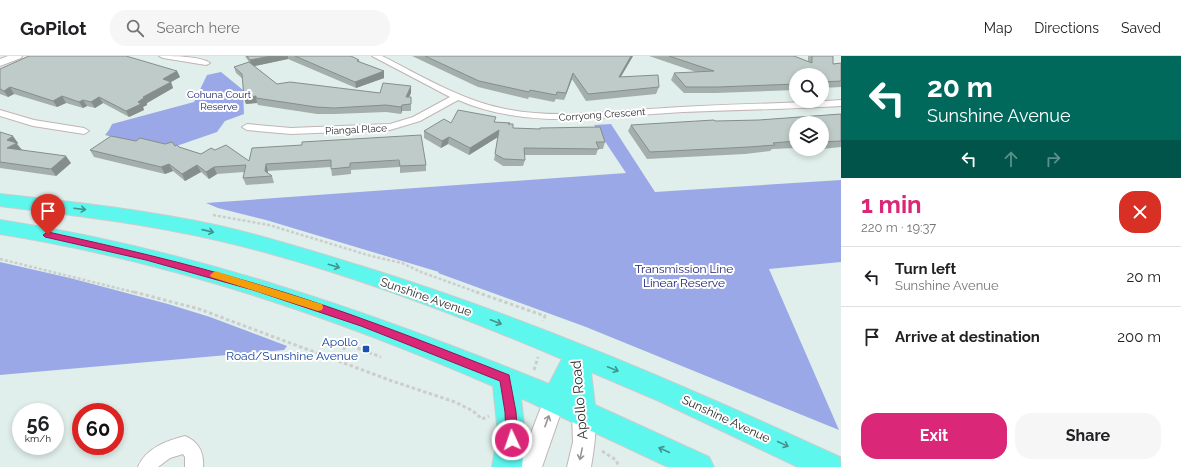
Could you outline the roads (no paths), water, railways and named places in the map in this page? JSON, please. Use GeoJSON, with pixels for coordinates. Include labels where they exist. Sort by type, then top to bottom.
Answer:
{"type":"FeatureCollection","features":[{"type":"Feature","properties":{"kind":"main road","name":"Sunshine Avenue"},"geometry":{"type":"LineString","coordinates":[[0,200],[110,213],[155,220],[217,233],[277,249],[424,295],[540,338],[677,396],[830,467]]}},
{"type":"Feature","properties":{"kind":"main road"},"geometry":{"type":"LineString","coordinates":[[0,227],[97,245],[222,277],[353,319],[505,378],[699,467]]}},
{"type":"Feature","properties":{"kind":"main road","name":"Apollo Road"},"geometry":{"type":"LineString","coordinates":[[554,400],[577,354]]}},
{"type":"Feature","properties":{"kind":"main road","name":"Apollo Road"},"geometry":{"type":"LineString","coordinates":[[577,354],[583,413]]}},
{"type":"Feature","properties":{"kind":"main road"},"geometry":{"type":"LineString","coordinates":[[505,378],[511,412],[512,440],[507,467]]}},
{"type":"Feature","properties":{"kind":"street"},"geometry":{"type":"LineString","coordinates":[[0,63],[16,56]]}},
{"type":"Feature","properties":{"kind":"street"},"geometry":{"type":"LineString","coordinates":[[163,56],[206,63]]}},
{"type":"Feature","properties":{"kind":"street","name":"Corryong Crescent"},"geometry":{"type":"LineString","coordinates":[[376,56],[457,96],[501,111],[555,118],[661,111],[841,103]]}},
{"type":"Feature","properties":{"kind":"street","name":"Piangal Place"},"geometry":{"type":"LineString","coordinates":[[248,127],[291,131],[400,126],[417,119],[457,96]]}},
{"type":"Feature","properties":{"kind":"street"},"geometry":{"type":"LineString","coordinates":[[0,113],[34,123],[84,131]]}},
{"type":"Feature","properties":{"kind":"street","name":"Apollo Road"},"geometry":{"type":"LineString","coordinates":[[530,467],[554,400]]}},
{"type":"Feature","properties":{"kind":"street","name":"Apollo Road"},"geometry":{"type":"LineString","coordinates":[[579,467],[584,442],[583,413]]}},
{"type":"Feature","properties":{"kind":"street"},"geometry":{"type":"LineString","coordinates":[[147,467],[150,461],[163,453],[175,447],[185,446],[192,450],[195,456],[194,467]]}},
{"type":"Feature","properties":{"kind":"place","name":"Apollo Road/Sunshine Avenue"},"geometry":{"type":"Point","coordinates":[366,349]}},
{"type":"Feature","properties":{"kind":"park label","name":"Cohuna Court Reserve"},"geometry":{"type":"Point","coordinates":[219,100]}},
{"type":"Feature","properties":{"kind":"park label","name":"Transmission Line Linear Reserve"},"geometry":{"type":"Point","coordinates":[684,276]}}]}
